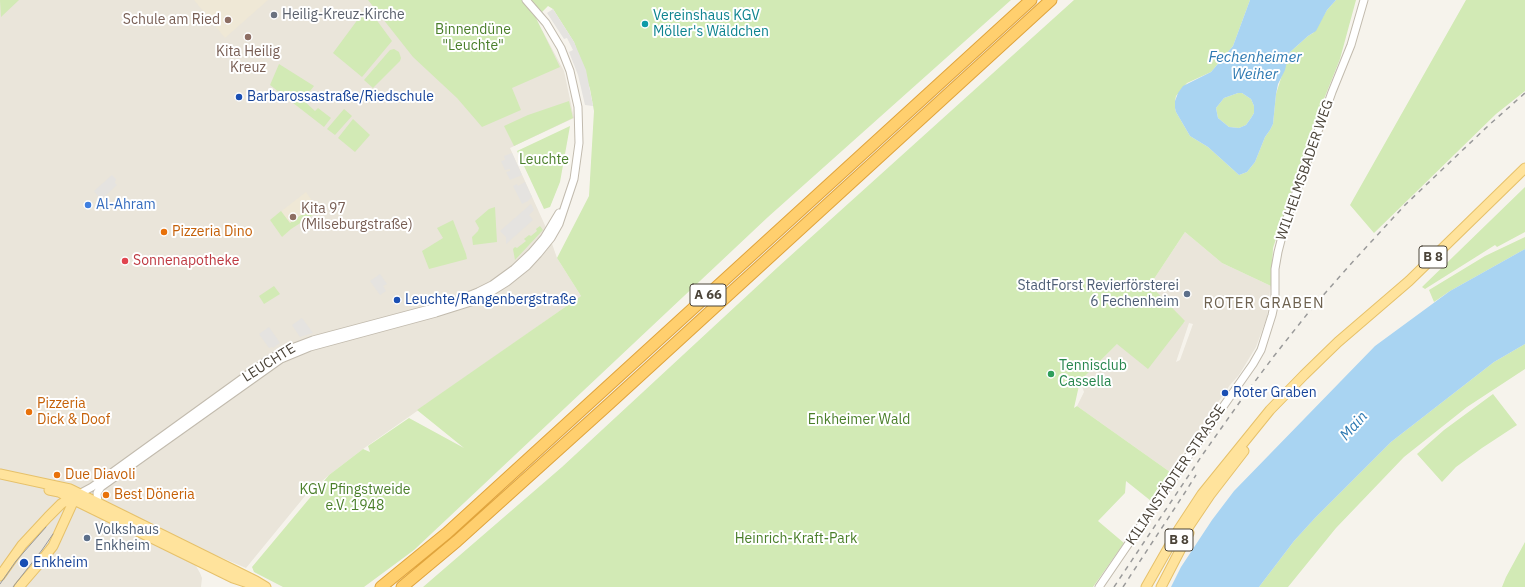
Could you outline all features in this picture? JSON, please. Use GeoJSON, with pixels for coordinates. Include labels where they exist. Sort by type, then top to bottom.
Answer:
{"type":"FeatureCollection","features":[{"type":"Feature","properties":{"kind":"highway","name":"A 66"},"geometry":{"type":"LineString","coordinates":[[381,587],[447,533],[1032,0]]}},
{"type":"Feature","properties":{"kind":"highway","name":"A 66"},"geometry":{"type":"LineString","coordinates":[[402,587],[457,541],[1051,0]]}},
{"type":"Feature","properties":{"kind":"main road","name":"B 8"},"geometry":{"type":"LineString","coordinates":[[1146,587],[1183,522],[1210,483],[1281,398],[1338,342],[1409,281],[1525,168]]}},
{"type":"Feature","properties":{"kind":"main road","name":"B 8"},"geometry":{"type":"LineString","coordinates":[[1152,587],[1176,545],[1210,494],[1254,438],[1290,398],[1349,341],[1411,287],[1525,177]]}},
{"type":"Feature","properties":{"kind":"main road"},"geometry":{"type":"LineString","coordinates":[[0,474],[73,494],[98,503],[244,574],[266,587]]}},
{"type":"Feature","properties":{"kind":"main road"},"geometry":{"type":"LineString","coordinates":[[0,479],[57,492],[73,494],[227,575],[260,587]]}},
{"type":"Feature","properties":{"kind":"main road"},"geometry":{"type":"LineString","coordinates":[[1139,587],[1153,561],[1183,514],[1198,494],[1210,483]]}},
{"type":"Feature","properties":{"kind":"main road"},"geometry":{"type":"LineString","coordinates":[[48,490],[56,496],[58,506]]}},
{"type":"Feature","properties":{"kind":"main road"},"geometry":{"type":"LineString","coordinates":[[0,576],[27,540],[58,506],[73,494]]}},
{"type":"Feature","properties":{"kind":"main road"},"geometry":{"type":"LineString","coordinates":[[20,587],[53,546],[73,494]]}},
{"type":"Feature","properties":{"kind":"main road"},"geometry":{"type":"LineString","coordinates":[[1161,587],[1210,494]]}},
{"type":"Feature","properties":{"kind":"street","name":"LEUCHTE"},"geometry":{"type":"LineString","coordinates":[[73,494],[106,480],[287,356],[310,347],[462,306],[491,292],[516,272],[537,246],[564,207],[574,179],[578,154],[579,132],[576,95],[570,71],[556,39],[539,14],[526,0]]}},
{"type":"Feature","properties":{"kind":"street","name":"WILHELMSBADER WEG"},"geometry":{"type":"LineString","coordinates":[[1253,364],[1263,344],[1272,315],[1275,301],[1275,269],[1286,221],[1332,92],[1351,45],[1364,0]]}},
{"type":"Feature","properties":{"kind":"street","name":"KILIANSTÄDTER STRASSE"},"geometry":{"type":"LineString","coordinates":[[1099,587],[1253,364]]}},
{"type":"Feature","properties":{"kind":"street","name":"LEUCHTE"},"geometry":{"type":"LineString","coordinates":[[98,503],[98,490],[106,480]]}},
{"type":"Feature","properties":{"kind":"shaded area"},"geometry":{"type":"Polygon","coordinates":[[[0,0],[393,0],[493,73],[542,30],[564,71],[574,118],[510,148],[548,232],[557,258],[581,296],[363,449],[329,475],[305,496],[246,568],[201,549],[190,562],[196,566],[200,573],[202,578],[201,587],[0,587],[0,0]]]}},
{"type":"Feature","properties":{"kind":"shaded area","name":"Schule am Ried"},"geometry":{"type":"Polygon","coordinates":[[[194,0],[268,0],[225,38],[194,0]]]}},
{"type":"Feature","properties":{"kind":"shaded area"},"geometry":{"type":"Polygon","coordinates":[[[553,9],[574,42],[586,70],[593,106],[585,105],[578,75],[569,52],[573,50],[567,38],[564,39],[547,13],[553,9]]]}},
{"type":"Feature","properties":{"kind":"shaded area"},"geometry":{"type":"Polygon","coordinates":[[[512,153],[522,175],[510,180],[506,172],[510,171],[510,169],[505,170],[501,161],[505,160],[504,156],[512,153]]]}},
{"type":"Feature","properties":{"kind":"shaded area"},"geometry":{"type":"Polygon","coordinates":[[[112,175],[116,179],[115,183],[117,185],[101,200],[94,191],[112,175]]]}},
{"type":"Feature","properties":{"kind":"shaded area"},"geometry":{"type":"Polygon","coordinates":[[[525,182],[532,197],[522,204],[513,186],[517,184],[518,186],[525,182]]]}},
{"type":"Feature","properties":{"kind":"shaded area","name":"Kita 97 (Milseburgstraße)"},"geometry":{"type":"Polygon","coordinates":[[[306,192],[319,211],[291,229],[282,237],[270,220],[306,192]]]}},
{"type":"Feature","properties":{"kind":"shaded area"},"geometry":{"type":"Polygon","coordinates":[[[531,204],[534,210],[529,215],[533,220],[506,244],[506,237],[500,231],[531,204]]]}},
{"type":"Feature","properties":{"kind":"shaded area"},"geometry":{"type":"Polygon","coordinates":[[[1185,232],[1222,263],[1271,286],[1267,317],[1256,347],[1239,375],[1230,385],[1170,472],[1077,406],[1084,392],[1080,381],[1117,344],[1185,322],[1150,285],[1185,232]],[[1189,323],[1176,362],[1180,360],[1193,324],[1189,323]]]}},
{"type":"Feature","properties":{"kind":"shaded area"},"geometry":{"type":"Polygon","coordinates":[[[380,274],[387,284],[383,286],[386,291],[380,295],[370,281],[380,274]]]}},
{"type":"Feature","properties":{"kind":"shaded area"},"geometry":{"type":"Polygon","coordinates":[[[302,318],[313,333],[300,337],[292,325],[302,318]]]}},
{"type":"Feature","properties":{"kind":"shaded area"},"geometry":{"type":"Polygon","coordinates":[[[269,327],[280,343],[273,348],[269,348],[259,334],[269,327]]]}},
{"type":"Feature","properties":{"kind":"green space"},"geometry":{"type":"Polygon","coordinates":[[[0,0],[19,0],[1,17],[0,0]]]}},
{"type":"Feature","properties":{"kind":"green space"},"geometry":{"type":"Polygon","coordinates":[[[368,0],[1011,0],[768,217],[414,550],[364,587],[283,587],[254,572],[252,567],[329,475],[363,449],[370,452],[368,446],[409,418],[464,448],[417,410],[581,296],[557,258],[589,196],[594,111],[590,89],[574,42],[553,9],[548,6],[536,18],[560,67],[512,88],[521,110],[482,127],[457,98],[413,57],[368,0]]]}},
{"type":"Feature","properties":{"kind":"green space","name":"Enkheimer Wald"},"geometry":{"type":"Polygon","coordinates":[[[1074,0],[1250,0],[1233,46],[1211,72],[1187,83],[1176,96],[1175,101],[1176,112],[1190,136],[1208,147],[1239,175],[1247,172],[1255,162],[1265,137],[1273,124],[1276,94],[1289,53],[1313,33],[1327,10],[1336,0],[1356,0],[1340,59],[1310,134],[1273,248],[1271,286],[1222,263],[1185,232],[1150,285],[1185,321],[1148,369],[1117,344],[1080,381],[1074,408],[1077,406],[1170,472],[1151,501],[1126,481],[1125,493],[1098,521],[1124,543],[1093,587],[423,587],[562,467],[778,267],[1074,0]]]}},
{"type":"Feature","properties":{"kind":"green space"},"geometry":{"type":"Polygon","coordinates":[[[1466,0],[1525,0],[1525,91],[1496,114],[1374,233],[1350,205],[1466,0]]]}},
{"type":"Feature","properties":{"kind":"green space"},"geometry":{"type":"Polygon","coordinates":[[[367,7],[392,41],[362,77],[333,53],[367,7]]]}},
{"type":"Feature","properties":{"kind":"green space"},"geometry":{"type":"Polygon","coordinates":[[[394,49],[399,52],[401,58],[400,61],[373,88],[364,80],[390,50],[394,49]]]}},
{"type":"Feature","properties":{"kind":"green space"},"geometry":{"type":"Polygon","coordinates":[[[279,64],[314,86],[303,100],[315,111],[318,108],[331,118],[324,127],[270,85],[279,64]]]}},
{"type":"Feature","properties":{"kind":"green space"},"geometry":{"type":"Polygon","coordinates":[[[1242,93],[1251,99],[1254,106],[1254,113],[1246,125],[1239,128],[1229,127],[1218,118],[1216,108],[1224,98],[1242,93]]]}},
{"type":"Feature","properties":{"kind":"green space"},"geometry":{"type":"Polygon","coordinates":[[[569,101],[573,118],[514,146],[504,126],[528,115],[569,101]]]}},
{"type":"Feature","properties":{"kind":"green space"},"geometry":{"type":"Polygon","coordinates":[[[344,109],[352,116],[335,135],[327,129],[344,109]]]}},
{"type":"Feature","properties":{"kind":"green space"},"geometry":{"type":"Polygon","coordinates":[[[353,119],[370,135],[355,152],[338,138],[353,119]]]}},
{"type":"Feature","properties":{"kind":"green space","name":"Leuchte"},"geometry":{"type":"Polygon","coordinates":[[[570,126],[560,182],[550,207],[544,209],[517,151],[570,126]]]}},
{"type":"Feature","properties":{"kind":"green space"},"geometry":{"type":"Polygon","coordinates":[[[1525,187],[1525,232],[1497,247],[1495,245],[1425,289],[1422,287],[1525,187]]]}},
{"type":"Feature","properties":{"kind":"green space"},"geometry":{"type":"Polygon","coordinates":[[[315,205],[319,211],[291,229],[282,237],[270,220],[281,211],[290,223],[315,205]]]}},
{"type":"Feature","properties":{"kind":"green space"},"geometry":{"type":"Polygon","coordinates":[[[495,207],[497,242],[473,245],[472,237],[479,228],[475,221],[489,209],[495,207]]]}},
{"type":"Feature","properties":{"kind":"green space"},"geometry":{"type":"Polygon","coordinates":[[[453,220],[467,259],[429,269],[422,251],[443,238],[437,228],[453,220]]]}},
{"type":"Feature","properties":{"kind":"green space"},"geometry":{"type":"Polygon","coordinates":[[[540,226],[543,230],[515,260],[513,249],[515,247],[517,248],[526,241],[524,239],[529,235],[531,236],[540,226]]]}},
{"type":"Feature","properties":{"kind":"green space"},"geometry":{"type":"Polygon","coordinates":[[[1525,237],[1525,249],[1450,291],[1434,302],[1429,290],[1485,256],[1525,237]]]}},
{"type":"Feature","properties":{"kind":"green space"},"geometry":{"type":"Polygon","coordinates":[[[274,286],[280,294],[264,304],[259,296],[274,286]]]}},
{"type":"Feature","properties":{"kind":"green space"},"geometry":{"type":"Polygon","coordinates":[[[1525,344],[1525,369],[1467,407],[1404,457],[1336,528],[1288,587],[1259,587],[1294,541],[1391,442],[1494,362],[1525,344]]]}},
{"type":"Feature","properties":{"kind":"green space"},"geometry":{"type":"Polygon","coordinates":[[[1493,394],[1517,425],[1456,467],[1442,482],[1417,454],[1444,430],[1493,394]]]}},
{"type":"Feature","properties":{"kind":"green space"},"geometry":{"type":"Polygon","coordinates":[[[1525,542],[1525,587],[1502,587],[1506,577],[1525,542]]]}},
{"type":"Feature","properties":{"kind":"water","name":"Fechenheimer Weiher"},"geometry":{"type":"Polygon","coordinates":[[[1250,0],[1336,0],[1327,10],[1316,31],[1289,53],[1285,70],[1278,84],[1273,124],[1265,137],[1255,162],[1247,172],[1239,175],[1208,147],[1190,136],[1175,108],[1175,101],[1183,86],[1211,72],[1233,46],[1250,0]],[[1242,93],[1224,98],[1216,108],[1218,118],[1229,127],[1239,128],[1246,125],[1254,113],[1254,106],[1251,99],[1242,93]]]}},
{"type":"Feature","properties":{"kind":"water","name":"Main"},"geometry":{"type":"Polygon","coordinates":[[[1525,249],[1525,344],[1494,362],[1391,442],[1294,541],[1259,587],[1171,587],[1181,567],[1212,520],[1234,491],[1375,346],[1450,291],[1525,249]]]}},
{"type":"Feature","properties":{"kind":"tram line"},"geometry":{"type":"LineString","coordinates":[[0,584],[16,561],[46,527]]}},
{"type":"Feature","properties":{"kind":"tram line"},"geometry":{"type":"LineString","coordinates":[[13,587],[53,534]]}},
{"type":"Feature","properties":{"kind":"railway"},"geometry":{"type":"LineString","coordinates":[[1114,587],[1203,454],[1244,396],[1312,308],[1405,205],[1525,93]]}},
{"type":"Feature","properties":{"kind":"railway"},"geometry":{"type":"LineString","coordinates":[[1123,587],[1196,475]]}},
{"type":"Feature","properties":{"kind":"place","name":"Heilig-Kreuz-Kirche"},"geometry":{"type":"Point","coordinates":[274,15]}},
{"type":"Feature","properties":{"kind":"place","name":"Schule am Ried"},"geometry":{"type":"Point","coordinates":[228,20]}},
{"type":"Feature","properties":{"kind":"place","name":"Vereinshaus KGV Möller's Wäldchen"},"geometry":{"type":"Point","coordinates":[645,24]}},
{"type":"Feature","properties":{"kind":"place","name":"Kita Heilig Kreuz"},"geometry":{"type":"Point","coordinates":[248,37]}},
{"type":"Feature","properties":{"kind":"place","name":"Barbarossastraße/Riedschule"},"geometry":{"type":"Point","coordinates":[239,97]}},
{"type":"Feature","properties":{"kind":"place","name":"Al-Ahram"},"geometry":{"type":"Point","coordinates":[88,205]}},
{"type":"Feature","properties":{"kind":"place","name":"Kita 97 (Milseburgstraße)"},"geometry":{"type":"Point","coordinates":[293,217]}},
{"type":"Feature","properties":{"kind":"place","name":"Pizzeria Dino"},"geometry":{"type":"Point","coordinates":[164,232]}},
{"type":"Feature","properties":{"kind":"place","name":"Sonnenapotheke"},"geometry":{"type":"Point","coordinates":[125,261]}},
{"type":"Feature","properties":{"kind":"place","name":"StadtForst Revierförsterei 6 Fechenheim"},"geometry":{"type":"Point","coordinates":[1187,294]}},
{"type":"Feature","properties":{"kind":"place","name":"Leuchte/Rangenbergstraße"},"geometry":{"type":"Point","coordinates":[397,300]}},
{"type":"Feature","properties":{"kind":"place","name":"Tennisclub Cassella"},"geometry":{"type":"Point","coordinates":[1051,374]}},
{"type":"Feature","properties":{"kind":"place","name":"Roter Graben"},"geometry":{"type":"Point","coordinates":[1225,393]}},
{"type":"Feature","properties":{"kind":"place","name":"Pizzeria Dick & Doof"},"geometry":{"type":"Point","coordinates":[29,412]}},
{"type":"Feature","properties":{"kind":"place","name":"Due Diavoli"},"geometry":{"type":"Point","coordinates":[57,475]}},
{"type":"Feature","properties":{"kind":"place","name":"Best Döneria"},"geometry":{"type":"Point","coordinates":[106,495]}},
{"type":"Feature","properties":{"kind":"place","name":"Volkshaus Enkheim"},"geometry":{"type":"Point","coordinates":[87,538]}},
{"type":"Feature","properties":{"kind":"place","name":"Enkheim"},"geometry":{"type":"Point","coordinates":[24,563]}},
{"type":"Feature","properties":{"kind":"district","name":"ROTER GRABEN"},"geometry":{"type":"Point","coordinates":[1264,304]}},
{"type":"Feature","properties":{"kind":"park label","name":"Binnendüne \"Leuchte\""},"geometry":{"type":"Point","coordinates":[473,38]}},
{"type":"Feature","properties":{"kind":"park label","name":"KGV Pfingstweide e.V. 1948"},"geometry":{"type":"Point","coordinates":[355,498]}},
{"type":"Feature","properties":{"kind":"park label","name":"Heinrich-Kraft-Park"},"geometry":{"type":"Point","coordinates":[796,539]}}]}
